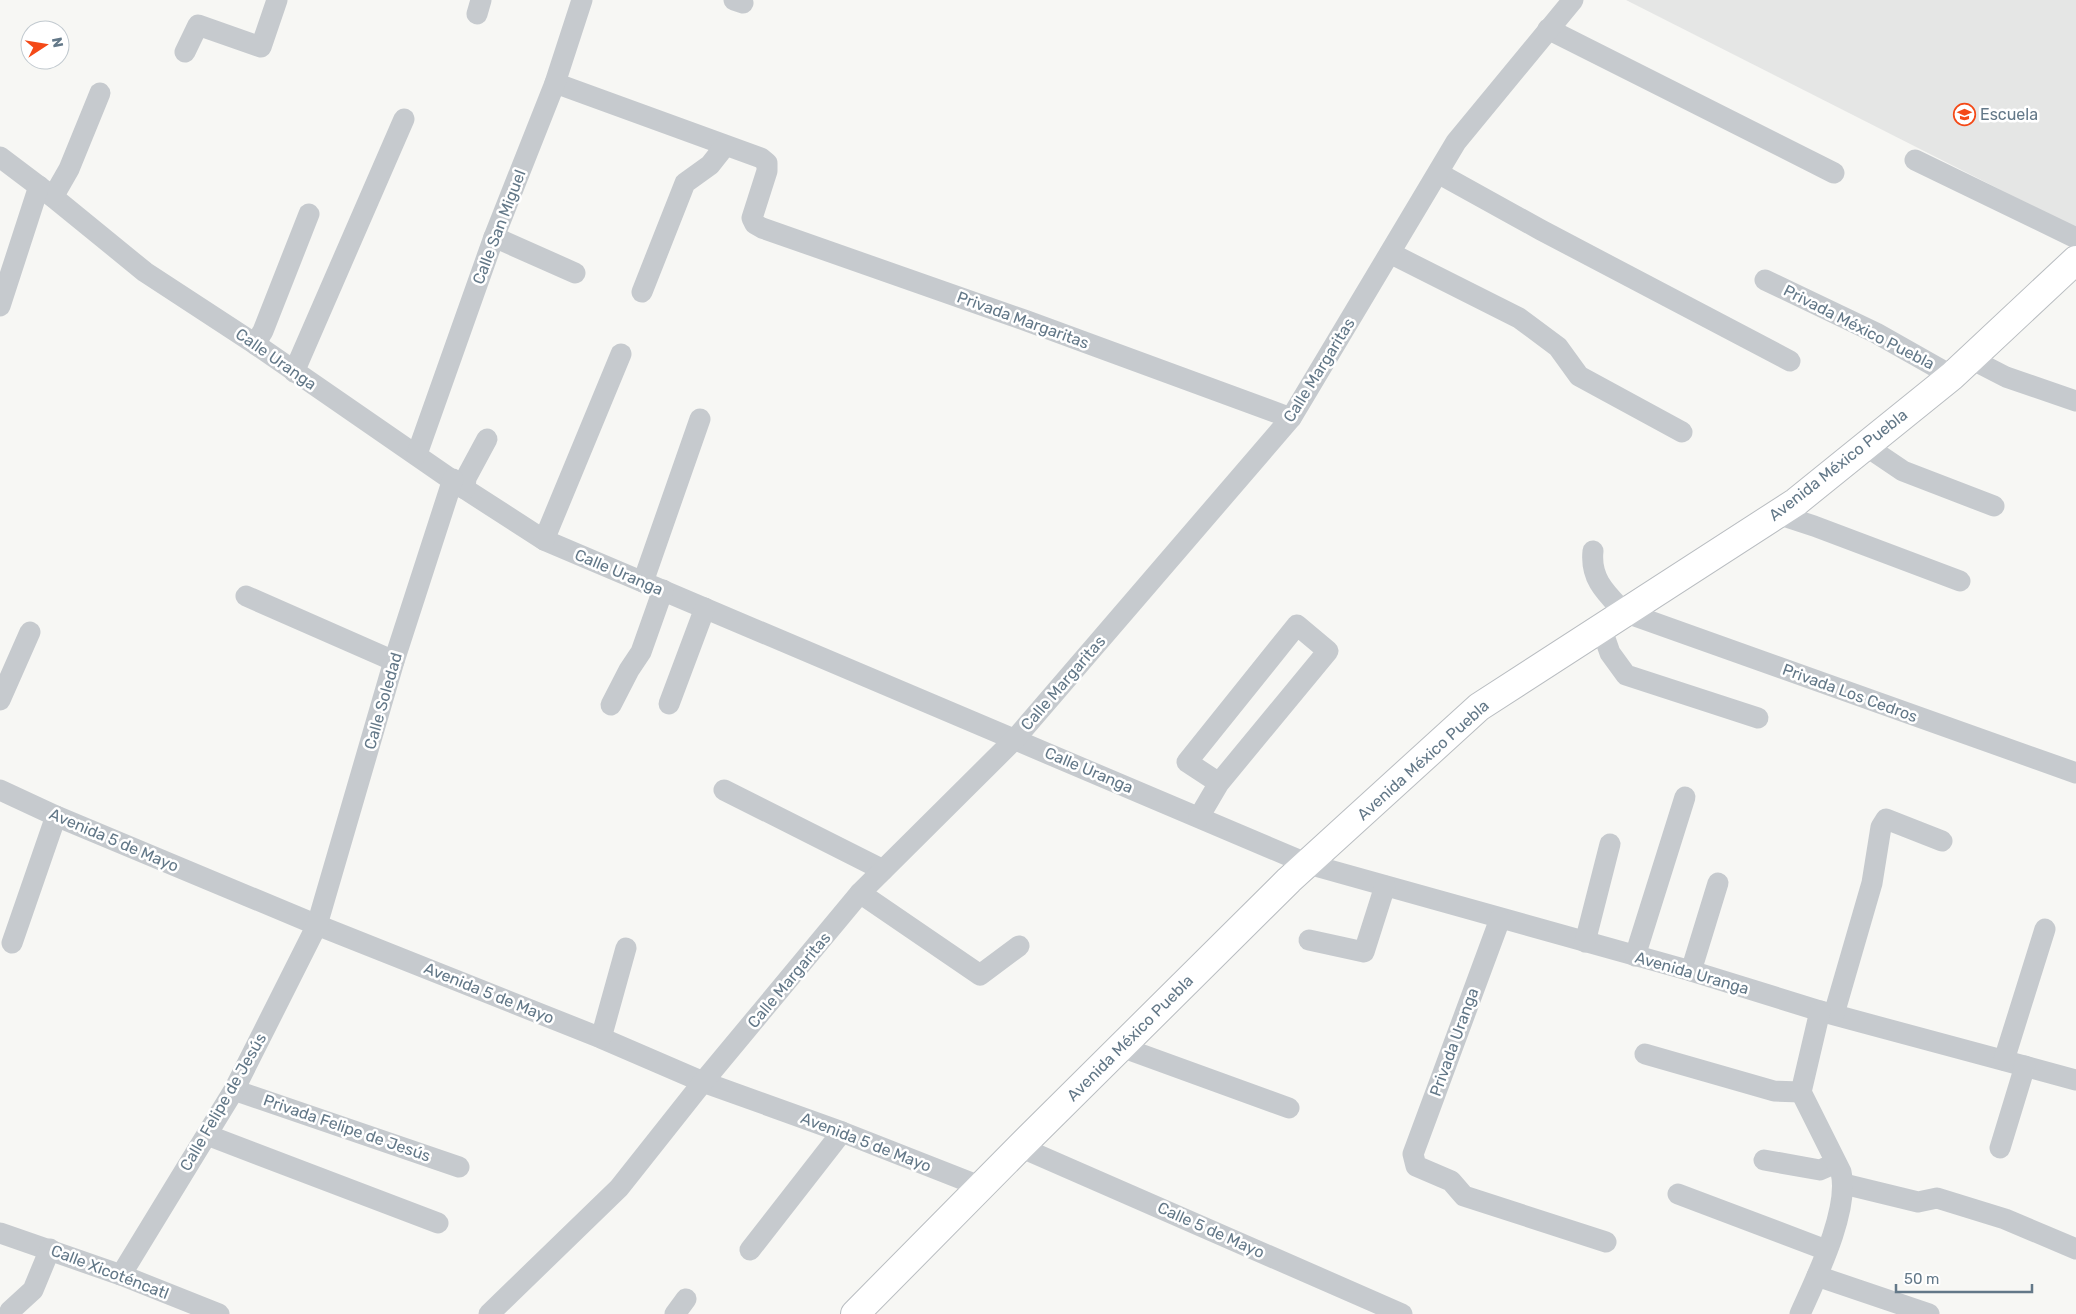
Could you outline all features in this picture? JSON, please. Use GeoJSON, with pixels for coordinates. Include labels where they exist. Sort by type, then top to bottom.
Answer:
{"type":"FeatureCollection","features":[{"type":"Feature","properties":{"kind":"main road","name":"Avenida México Puebla"},"geometry":{"type":"LineString","coordinates":[[855,1314],[1020,1147],[1308,864],[1479,707],[1796,502],[1962,367],[2076,260]]}},
{"type":"Feature","properties":{"kind":"street"},"geometry":{"type":"LineString","coordinates":[[185,52],[198,25],[261,47],[277,0]]}},
{"type":"Feature","properties":{"kind":"street","name":"Calle San Miguel"},"geometry":{"type":"LineString","coordinates":[[417,454],[494,237],[555,83],[582,0]]}},
{"type":"Feature","properties":{"kind":"street","name":"Calle Margaritas"},"geometry":{"type":"LineString","coordinates":[[489,1314],[619,1188],[703,1082],[860,893],[1015,739],[1291,418],[1456,142],[1573,0]]}},
{"type":"Feature","properties":{"kind":"street"},"geometry":{"type":"LineString","coordinates":[[1548,30],[1834,173]]}},
{"type":"Feature","properties":{"kind":"street"},"geometry":{"type":"LineString","coordinates":[[555,83],[725,146],[710,165],[685,182],[642,292]]}},
{"type":"Feature","properties":{"kind":"street"},"geometry":{"type":"LineString","coordinates":[[0,306],[46,192],[69,170],[100,93]]}},
{"type":"Feature","properties":{"kind":"street"},"geometry":{"type":"LineString","coordinates":[[294,372],[404,119]]}},
{"type":"Feature","properties":{"kind":"street","name":"Privada Margaritas"},"geometry":{"type":"LineString","coordinates":[[725,146],[761,158],[767,162],[767,171],[752,218],[755,224],[1036,324],[1291,418]]}},
{"type":"Feature","properties":{"kind":"street","name":"Calle Uranga"},"geometry":{"type":"LineString","coordinates":[[0,157],[145,272],[255,344],[544,540],[1308,864]]}},
{"type":"Feature","properties":{"kind":"street"},"geometry":{"type":"LineString","coordinates":[[1915,160],[2076,238]]}},
{"type":"Feature","properties":{"kind":"street"},"geometry":{"type":"LineString","coordinates":[[1438,173],[1541,230],[1790,361]]}},
{"type":"Feature","properties":{"kind":"street"},"geometry":{"type":"LineString","coordinates":[[255,344],[263,331],[309,214]]}},
{"type":"Feature","properties":{"kind":"street"},"geometry":{"type":"LineString","coordinates":[[494,237],[575,273]]}},
{"type":"Feature","properties":{"kind":"street"},"geometry":{"type":"LineString","coordinates":[[1390,253],[1519,318],[1558,347],[1579,376],[1682,432]]}},
{"type":"Feature","properties":{"kind":"street","name":"Privada México Puebla"},"geometry":{"type":"LineString","coordinates":[[1765,280],[1876,333],[1962,367],[2006,377],[2076,401]]}},
{"type":"Feature","properties":{"kind":"street"},"geometry":{"type":"LineString","coordinates":[[544,540],[621,354]]}},
{"type":"Feature","properties":{"kind":"street"},"geometry":{"type":"LineString","coordinates":[[643,582],[700,419]]}},
{"type":"Feature","properties":{"kind":"street","name":"Calle Soledad"},"geometry":{"type":"LineString","coordinates":[[317,925],[394,661],[459,484],[466,478],[487,438]]}},
{"type":"Feature","properties":{"kind":"street"},"geometry":{"type":"LineString","coordinates":[[1866,446],[1903,471],[1994,506]]}},
{"type":"Feature","properties":{"kind":"street"},"geometry":{"type":"LineString","coordinates":[[1777,514],[1960,581]]}},
{"type":"Feature","properties":{"kind":"street"},"geometry":{"type":"LineString","coordinates":[[1593,551],[1591,565],[1600,586],[1624,612]]}},
{"type":"Feature","properties":{"kind":"street"},"geometry":{"type":"LineString","coordinates":[[611,705],[629,670],[641,652],[662,590]]}},
{"type":"Feature","properties":{"kind":"street"},"geometry":{"type":"LineString","coordinates":[[246,596],[394,661]]}},
{"type":"Feature","properties":{"kind":"street"},"geometry":{"type":"LineString","coordinates":[[669,704],[704,608]]}},
{"type":"Feature","properties":{"kind":"street","name":"Privada Los Cedros"},"geometry":{"type":"LineString","coordinates":[[1624,612],[2076,773]]}},
{"type":"Feature","properties":{"kind":"street"},"geometry":{"type":"LineString","coordinates":[[1199,817],[1219,783],[1328,650],[1297,625],[1186,762],[1219,783]]}},
{"type":"Feature","properties":{"kind":"street"},"geometry":{"type":"LineString","coordinates":[[1601,627],[1610,652],[1626,675],[1758,718]]}},
{"type":"Feature","properties":{"kind":"street"},"geometry":{"type":"LineString","coordinates":[[0,700],[30,632]]}},
{"type":"Feature","properties":{"kind":"street","name":"Avenida 5 de Mayo"},"geometry":{"type":"LineString","coordinates":[[0,790],[56,816],[317,925],[601,1038],[703,1082],[842,1132],[982,1187]]}},
{"type":"Feature","properties":{"kind":"street"},"geometry":{"type":"LineString","coordinates":[[724,790],[883,870]]}},
{"type":"Feature","properties":{"kind":"street"},"geometry":{"type":"LineString","coordinates":[[1635,956],[1685,797]]}},
{"type":"Feature","properties":{"kind":"street"},"geometry":{"type":"LineString","coordinates":[[12,943],[56,816]]}},
{"type":"Feature","properties":{"kind":"street"},"geometry":{"type":"LineString","coordinates":[[1800,1314],[1817,1276],[1839,1212],[1844,1184],[1802,1092],[1872,883],[1880,827],[1886,819],[1942,841]]}},
{"type":"Feature","properties":{"kind":"street"},"geometry":{"type":"LineString","coordinates":[[1585,942],[1610,844]]}},
{"type":"Feature","properties":{"kind":"street","name":"Avenida Uranga"},"geometry":{"type":"LineString","coordinates":[[1308,864],[1635,956],[1827,1013],[2076,1080]]}},
{"type":"Feature","properties":{"kind":"street"},"geometry":{"type":"LineString","coordinates":[[1690,972],[1718,883]]}},
{"type":"Feature","properties":{"kind":"street"},"geometry":{"type":"LineString","coordinates":[[1309,940],[1364,952],[1384,886]]}},
{"type":"Feature","properties":{"kind":"street"},"geometry":{"type":"LineString","coordinates":[[860,893],[980,975],[1019,946]]}},
{"type":"Feature","properties":{"kind":"street","name":"Privada Uranga"},"geometry":{"type":"LineString","coordinates":[[1500,919],[1413,1154],[1416,1166],[1451,1181],[1464,1196],[1606,1242]]}},
{"type":"Feature","properties":{"kind":"street","name":"Calle Felipe de Jesús"},"geometry":{"type":"LineString","coordinates":[[121,1275],[234,1090],[317,925]]}},
{"type":"Feature","properties":{"kind":"street"},"geometry":{"type":"LineString","coordinates":[[2004,1060],[2045,929]]}},
{"type":"Feature","properties":{"kind":"street"},"geometry":{"type":"LineString","coordinates":[[601,1038],[626,948]]}},
{"type":"Feature","properties":{"kind":"street"},"geometry":{"type":"LineString","coordinates":[[1121,1047],[1289,1108]]}},
{"type":"Feature","properties":{"kind":"street"},"geometry":{"type":"LineString","coordinates":[[1645,1054],[1774,1091],[1802,1092]]}},
{"type":"Feature","properties":{"kind":"street"},"geometry":{"type":"LineString","coordinates":[[2000,1148],[2025,1066]]}},
{"type":"Feature","properties":{"kind":"street","name":"Privada Felipe de Jesús"},"geometry":{"type":"LineString","coordinates":[[234,1090],[460,1167]]}},
{"type":"Feature","properties":{"kind":"street"},"geometry":{"type":"LineString","coordinates":[[750,1250],[842,1132]]}},
{"type":"Feature","properties":{"kind":"street"},"geometry":{"type":"LineString","coordinates":[[207,1135],[438,1224]]}},
{"type":"Feature","properties":{"kind":"street","name":"Calle 5 de Mayo"},"geometry":{"type":"LineString","coordinates":[[1020,1147],[1402,1314]]}},
{"type":"Feature","properties":{"kind":"street"},"geometry":{"type":"LineString","coordinates":[[1764,1160],[1820,1170],[1836,1163]]}},
{"type":"Feature","properties":{"kind":"street"},"geometry":{"type":"LineString","coordinates":[[1844,1184],[1918,1202],[1937,1198],[2005,1219],[2076,1249]]}},
{"type":"Feature","properties":{"kind":"street"},"geometry":{"type":"LineString","coordinates":[[1678,1194],[1826,1250]]}},
{"type":"Feature","properties":{"kind":"street","name":"Calle Xicoténcatl"},"geometry":{"type":"LineString","coordinates":[[0,1233],[121,1275],[219,1314]]}},
{"type":"Feature","properties":{"kind":"street"},"geometry":{"type":"LineString","coordinates":[[10,1311],[33,1290],[50,1249]]}},
{"type":"Feature","properties":{"kind":"street"},"geometry":{"type":"LineString","coordinates":[[1817,1276],[1929,1314]]}},
{"type":"Feature","properties":{"kind":"shaded area","name":"Escuela"},"geometry":{"type":"Polygon","coordinates":[[[1626,0],[2076,0],[2076,228],[1626,0]]]}},
{"type":"Feature","properties":{"kind":"place","name":"Escuela"},"geometry":{"type":"Point","coordinates":[1964,114]}}]}
